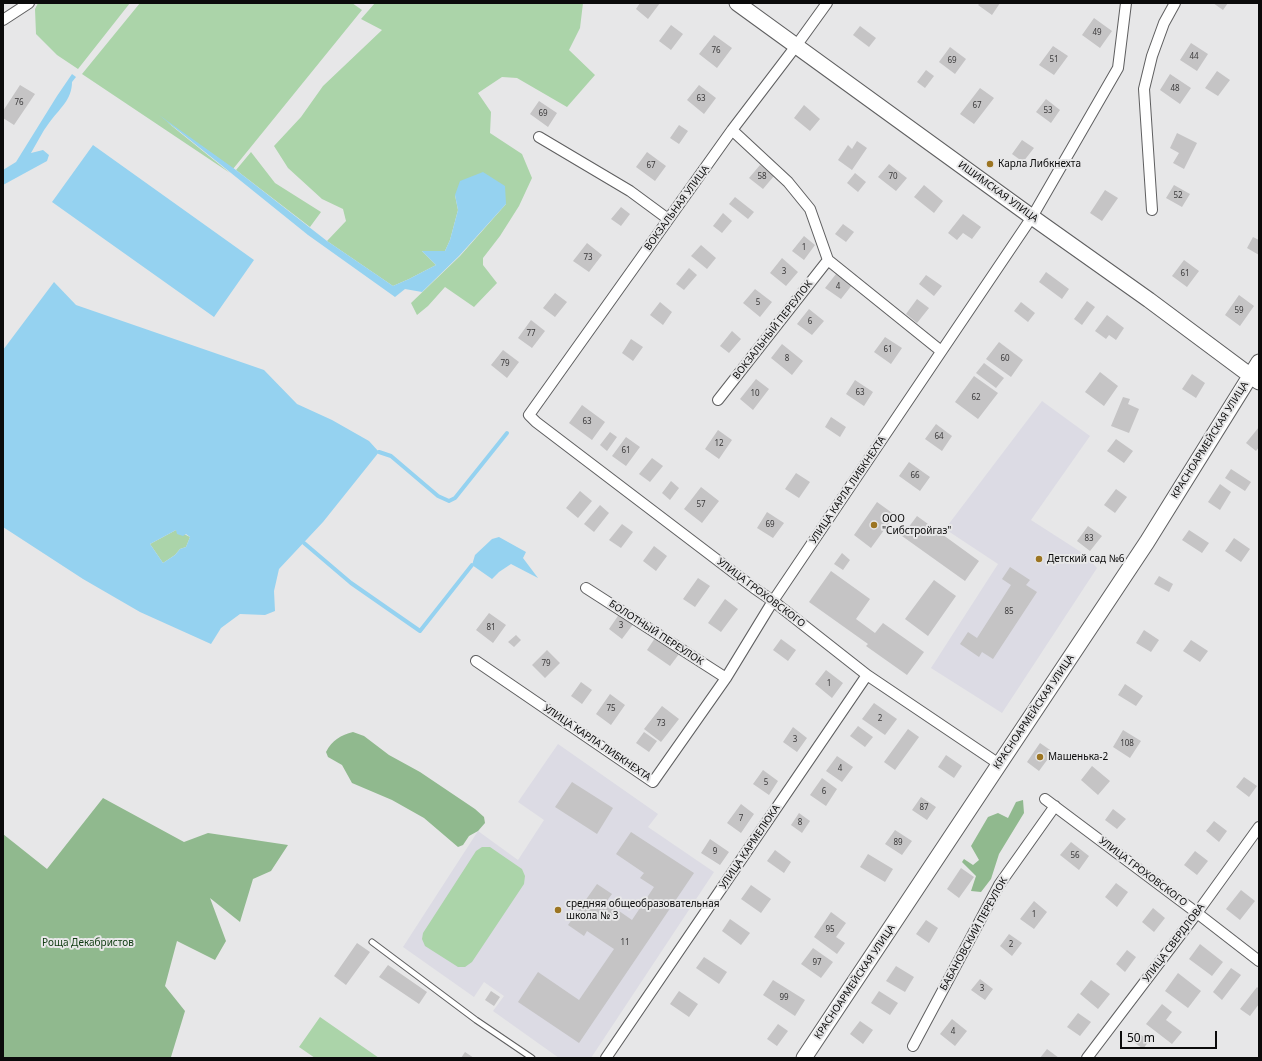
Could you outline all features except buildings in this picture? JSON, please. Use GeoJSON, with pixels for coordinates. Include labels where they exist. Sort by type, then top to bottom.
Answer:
{"type":"FeatureCollection","features":[{"type":"Feature","properties":{"kind":"main road","name":"ИШИМСКАЯ УЛИЦА"},"geometry":{"type":"LineString","coordinates":[[737,3],[1149,300],[1255,379]]}},
{"type":"Feature","properties":{"kind":"main road","name":"КРАСНОАРМЕЙСКАЯ УЛИЦА"},"geometry":{"type":"LineString","coordinates":[[804,1058],[1255,379],[1259,362]]}},
{"type":"Feature","properties":{"kind":"street"},"geometry":{"type":"LineString","coordinates":[[3,20],[29,3]]}},
{"type":"Feature","properties":{"kind":"street","name":"ВОКЗАЛЬНАЯ УЛИЦА"},"geometry":{"type":"LineString","coordinates":[[529,415],[732,130],[827,3]]}},
{"type":"Feature","properties":{"kind":"street","name":"УЛИЦА КАРЛА ЛИБКНЕХТА"},"geometry":{"type":"LineString","coordinates":[[476,661],[653,782],[726,678],[774,601],[1032,217],[1118,68],[1126,3]]}},
{"type":"Feature","properties":{"kind":"street"},"geometry":{"type":"LineString","coordinates":[[1152,210],[1144,89],[1152,56],[1164,22],[1175,3]]}},
{"type":"Feature","properties":{"kind":"street"},"geometry":{"type":"LineString","coordinates":[[732,130],[788,182],[810,209],[828,260],[941,352]]}},
{"type":"Feature","properties":{"kind":"street"},"geometry":{"type":"LineString","coordinates":[[539,138],[630,191],[668,219]]}},
{"type":"Feature","properties":{"kind":"street","name":"ВОКЗАЛЬНЫЙ ПЕРЕУЛОК"},"geometry":{"type":"LineString","coordinates":[[718,400],[828,260]]}},
{"type":"Feature","properties":{"kind":"street","name":"УЛИЦА ГРОХОВСКОГО"},"geometry":{"type":"LineString","coordinates":[[529,415],[548,432],[754,588],[774,601],[866,675],[999,764]]}},
{"type":"Feature","properties":{"kind":"street","name":"БОЛОТНЫЙ ПЕРЕУЛОК"},"geometry":{"type":"LineString","coordinates":[[586,588],[726,678]]}},
{"type":"Feature","properties":{"kind":"street","name":"УЛИЦА КАРМЕЛЮКА"},"geometry":{"type":"LineString","coordinates":[[606,1058],[866,675]]}},
{"type":"Feature","properties":{"kind":"street","name":"УЛИЦА ГРОХОВСКОГО"},"geometry":{"type":"LineString","coordinates":[[1045,799],[1197,912],[1259,961]]}},
{"type":"Feature","properties":{"kind":"street","name":"БАБАНОВСКИЙ ПЕРЕУЛОК"},"geometry":{"type":"LineString","coordinates":[[913,1046],[999,885],[1055,806]]}},
{"type":"Feature","properties":{"kind":"street","name":"УЛИЦА СВЕРДЛОВА"},"geometry":{"type":"LineString","coordinates":[[1087,1058],[1259,827]]}},
{"type":"Feature","properties":{"kind":"lane"},"geometry":{"type":"LineString","coordinates":[[372,942],[476,1020],[532,1058]]}},
{"type":"Feature","properties":{"kind":"shaded area","name":"Детский сад №6"},"geometry":{"type":"Polygon","coordinates":[[[1042,401],[1090,436],[1031,520],[1084,554],[1097,568],[1002,713],[931,668],[998,564],[945,529],[1042,401]]]}},
{"type":"Feature","properties":{"kind":"shaded area","name":"средняя общеобразовательная школа № 3"},"geometry":{"type":"Polygon","coordinates":[[[558,744],[658,814],[648,827],[714,872],[591,1058],[559,1058],[493,1011],[504,996],[484,982],[474,997],[403,947],[478,831],[518,860],[544,820],[518,802],[558,744]]]}},
{"type":"Feature","properties":{"kind":"green space"},"geometry":{"type":"Polygon","coordinates":[[[38,3],[130,3],[78,69],[57,55],[36,34],[35,9],[38,3]]]}},
{"type":"Feature","properties":{"kind":"green space"},"geometry":{"type":"Polygon","coordinates":[[[140,3],[352,3],[362,10],[233,169],[167,122],[230,173],[82,74],[140,3]]]}},
{"type":"Feature","properties":{"kind":"green space"},"geometry":{"type":"Polygon","coordinates":[[[375,3],[583,3],[580,28],[569,50],[595,75],[567,107],[517,78],[502,77],[478,93],[491,112],[490,133],[522,154],[532,178],[519,206],[500,236],[483,258],[483,265],[497,283],[474,307],[445,287],[428,306],[417,315],[411,303],[460,256],[506,204],[455,195],[458,210],[450,240],[445,251],[422,251],[436,265],[393,286],[327,241],[346,221],[343,209],[322,199],[288,168],[274,146],[301,117],[323,86],[382,30],[361,19],[375,3]]]}},
{"type":"Feature","properties":{"kind":"green space"},"geometry":{"type":"Polygon","coordinates":[[[251,152],[275,183],[321,212],[310,227],[236,170],[251,152]]]}},
{"type":"Feature","properties":{"kind":"green space"},"geometry":{"type":"Polygon","coordinates":[[[176,530],[190,537],[186,547],[180,549],[175,555],[163,563],[150,544],[176,530]]]}},
{"type":"Feature","properties":{"kind":"green space"},"geometry":{"type":"Polygon","coordinates":[[[353,732],[364,736],[389,755],[420,772],[475,809],[484,817],[485,823],[478,831],[469,836],[463,845],[458,847],[424,818],[392,800],[352,783],[342,765],[328,757],[326,752],[331,744],[337,739],[353,732]]]}},
{"type":"Feature","properties":{"kind":"green space","name":"Роща Декабристов"},"geometry":{"type":"Polygon","coordinates":[[[103,798],[184,842],[208,833],[288,845],[271,871],[253,879],[240,922],[210,898],[226,941],[215,960],[177,941],[165,986],[185,1011],[171,1057],[3,1058],[3,834],[47,869],[103,798]]]}},
{"type":"Feature","properties":{"kind":"green space"},"geometry":{"type":"Polygon","coordinates":[[[1023,800],[1024,813],[999,854],[991,879],[981,892],[971,891],[976,876],[962,862],[964,859],[973,865],[979,860],[971,846],[988,817],[998,813],[1008,818],[1016,802],[1023,800]]]}},
{"type":"Feature","properties":{"kind":"green space"},"geometry":{"type":"Polygon","coordinates":[[[482,847],[490,847],[522,869],[525,876],[524,884],[472,962],[465,967],[458,967],[425,946],[422,939],[423,933],[476,851],[482,847]]]}},
{"type":"Feature","properties":{"kind":"green space"},"geometry":{"type":"Polygon","coordinates":[[[320,1017],[379,1058],[315,1058],[299,1047],[320,1017]]]}},
{"type":"Feature","properties":{"kind":"water"},"geometry":{"type":"Polygon","coordinates":[[[72,74],[76,77],[72,82],[70,94],[46,126],[31,153],[43,150],[49,155],[47,161],[3,185],[3,170],[16,162],[72,74]]]}},
{"type":"Feature","properties":{"kind":"water"},"geometry":{"type":"Polygon","coordinates":[[[159,115],[236,170],[327,241],[393,286],[436,265],[422,251],[445,251],[450,240],[458,210],[455,195],[460,181],[483,172],[505,186],[506,204],[459,256],[422,292],[405,289],[395,297],[308,235],[159,115]]]}},
{"type":"Feature","properties":{"kind":"water"},"geometry":{"type":"Polygon","coordinates":[[[93,145],[254,260],[214,317],[52,202],[93,145]]]}},
{"type":"Feature","properties":{"kind":"water"},"geometry":{"type":"Polygon","coordinates":[[[54,282],[76,305],[264,370],[297,404],[332,420],[369,441],[379,452],[323,522],[279,569],[274,591],[275,611],[265,615],[240,614],[221,628],[211,644],[140,612],[83,579],[3,527],[3,350],[54,282]],[[176,530],[150,544],[163,563],[175,555],[180,549],[186,547],[190,537],[186,534],[183,536],[177,534],[176,530]]]}},
{"type":"Feature","properties":{"kind":"water"},"geometry":{"type":"Polygon","coordinates":[[[499,537],[526,552],[523,558],[538,578],[511,564],[492,579],[472,565],[475,555],[492,539],[499,537]]]}},
{"type":"Feature","properties":{"kind":"waterway"},"geometry":{"type":"LineString","coordinates":[[379,452],[391,456],[438,496],[449,501],[455,498],[507,433]]}},
{"type":"Feature","properties":{"kind":"waterway"},"geometry":{"type":"LineString","coordinates":[[304,543],[351,583],[420,631],[472,565]]}},
{"type":"Feature","properties":{"kind":"place","name":"Карла Либкнехта"},"geometry":{"type":"Point","coordinates":[990,164]}},
{"type":"Feature","properties":{"kind":"place","name":"ООО \"Сибстройгаз\""},"geometry":{"type":"Point","coordinates":[874,525]}},
{"type":"Feature","properties":{"kind":"place","name":"Детский сад №6"},"geometry":{"type":"Point","coordinates":[1039,559]}},
{"type":"Feature","properties":{"kind":"place","name":"Машенька-2"},"geometry":{"type":"Point","coordinates":[1040,757]}},
{"type":"Feature","properties":{"kind":"place","name":"средняя общеобразовательная школа № 3"},"geometry":{"type":"Point","coordinates":[558,910]}}]}
